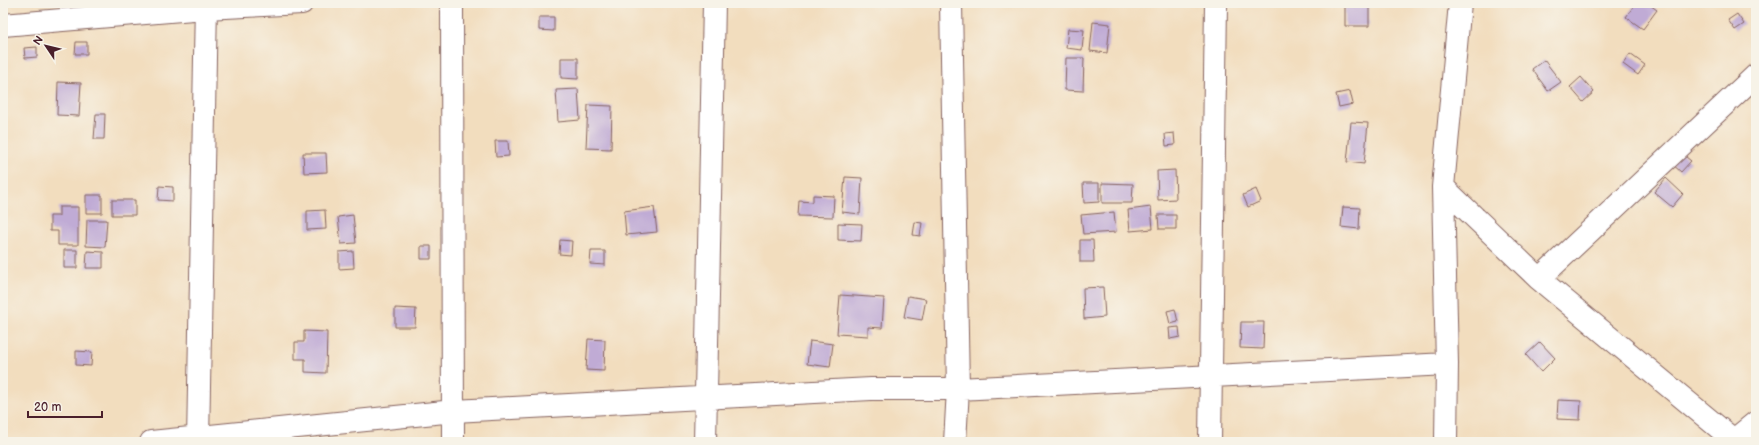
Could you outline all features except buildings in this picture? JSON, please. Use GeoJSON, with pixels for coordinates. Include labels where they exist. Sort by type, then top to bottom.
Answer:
{"type":"FeatureCollection","features":[{"type":"Feature","properties":{"kind":"street"},"geometry":{"type":"LineString","coordinates":[[3,24],[206,5],[302,3]]}},
{"type":"Feature","properties":{"kind":"street"},"geometry":{"type":"LineString","coordinates":[[452,3],[453,442]]}},
{"type":"Feature","properties":{"kind":"street"},"geometry":{"type":"LineString","coordinates":[[705,442],[704,399],[714,3]]}},
{"type":"Feature","properties":{"kind":"street"},"geometry":{"type":"LineString","coordinates":[[951,3],[958,389],[955,442]]}},
{"type":"Feature","properties":{"kind":"street"},"geometry":{"type":"LineString","coordinates":[[1210,442],[1216,3]]}},
{"type":"Feature","properties":{"kind":"street"},"geometry":{"type":"LineString","coordinates":[[1446,442],[1447,364],[1444,187],[1460,3]]}},
{"type":"Feature","properties":{"kind":"street"},"geometry":{"type":"LineString","coordinates":[[198,440],[206,5]]}},
{"type":"Feature","properties":{"kind":"street"},"geometry":{"type":"LineString","coordinates":[[1539,279],[1756,75]]}},
{"type":"Feature","properties":{"kind":"street"},"geometry":{"type":"LineString","coordinates":[[1444,187],[1539,279],[1734,441],[1756,422]]}},
{"type":"Feature","properties":{"kind":"street"},"geometry":{"type":"LineString","coordinates":[[151,442],[198,440],[454,411],[871,389],[958,389],[1447,364]]}}]}
